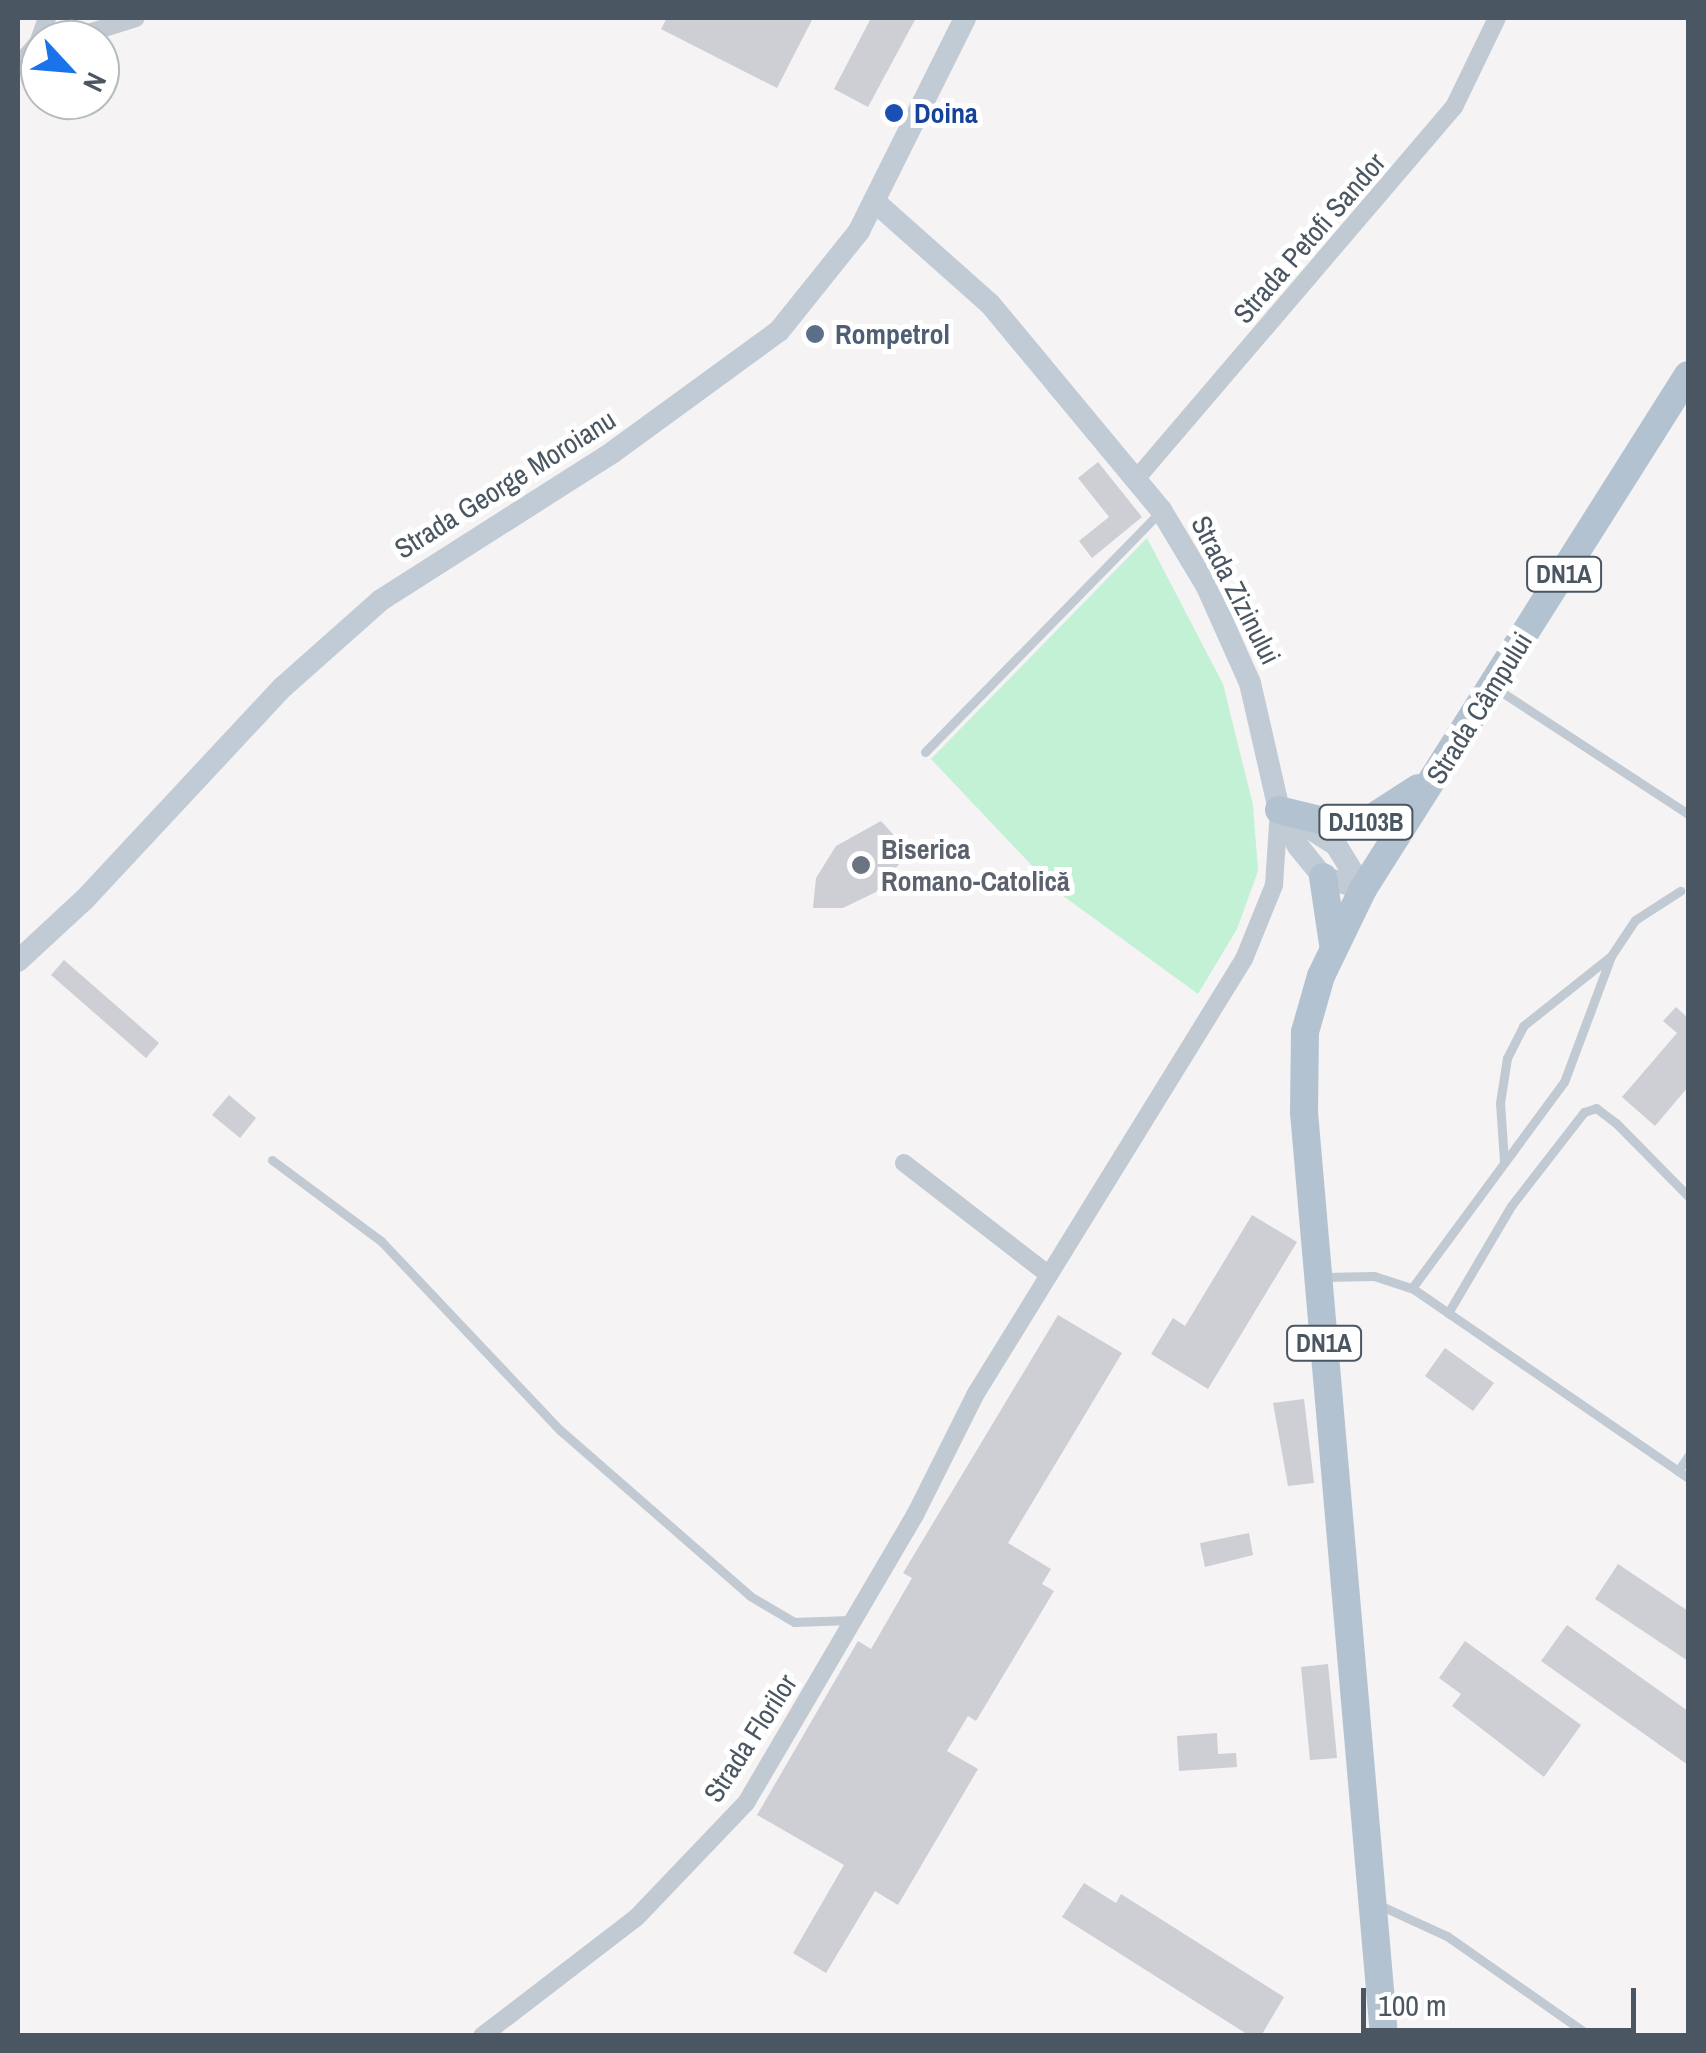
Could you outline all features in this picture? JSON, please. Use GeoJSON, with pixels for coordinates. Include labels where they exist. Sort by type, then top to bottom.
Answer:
{"type":"FeatureCollection","features":[{"type":"Feature","properties":{"kind":"main road","name":"Strada George Moroianu"},"geometry":{"type":"LineString","coordinates":[[18,961],[85,899],[283,686],[381,600],[613,452],[779,330],[840,260],[874,201],[965,18]]}},
{"type":"Feature","properties":{"kind":"main road","name":"Strada Zizinului"},"geometry":{"type":"LineString","coordinates":[[874,201],[990,304],[1161,510],[1207,587],[1250,683],[1279,810]]}},
{"type":"Feature","properties":{"kind":"main road","name":"Strada Câmpului"},"geometry":{"type":"LineString","coordinates":[[1318,1277],[1303,1056],[1310,1012],[1334,946],[1363,889],[1688,375]]}},
{"type":"Feature","properties":{"kind":"main road","name":"DJ103B"},"geometry":{"type":"LineString","coordinates":[[1279,810],[1341,825],[1364,823],[1394,808],[1439,772]]}},
{"type":"Feature","properties":{"kind":"main road","name":"DJ103B"},"geometry":{"type":"LineString","coordinates":[[1279,810],[1322,877],[1334,946]]}},
{"type":"Feature","properties":{"kind":"main road","name":"DJ103B"},"geometry":{"type":"LineString","coordinates":[[1279,810],[1336,845],[1363,889]]}},
{"type":"Feature","properties":{"kind":"main road","name":"DJ103B"},"geometry":{"type":"LineString","coordinates":[[1322,877],[1363,889]]}},
{"type":"Feature","properties":{"kind":"main road","name":"DN1A"},"geometry":{"type":"LineString","coordinates":[[1318,1277],[1384,2036]]}},
{"type":"Feature","properties":{"kind":"street","name":"Strada Petofi Sandor"},"geometry":{"type":"LineString","coordinates":[[1137,478],[1454,108],[1497,18]]}},
{"type":"Feature","properties":{"kind":"street","name":"Strada Zizinului"},"geometry":{"type":"LineString","coordinates":[[974,1396],[1263,923],[1276,868],[1279,810]]}},
{"type":"Feature","properties":{"kind":"street"},"geometry":{"type":"LineString","coordinates":[[904,1163],[1049,1275]]}},
{"type":"Feature","properties":{"kind":"street","name":"Strada Florilor"},"geometry":{"type":"LineString","coordinates":[[482,2036],[636,1918],[721,1832],[768,1769],[856,1619],[974,1396]]}},
{"type":"Feature","properties":{"kind":"lane"},"geometry":{"type":"LineString","coordinates":[[925,752],[1161,510]]}},
{"type":"Feature","properties":{"kind":"lane"},"geometry":{"type":"LineString","coordinates":[[1494,686],[1688,814]]}},
{"type":"Feature","properties":{"kind":"lane"},"geometry":{"type":"LineString","coordinates":[[1412,1288],[1573,1064],[1611,956],[1635,920],[1680,891]]}},
{"type":"Feature","properties":{"kind":"lane"},"geometry":{"type":"LineString","coordinates":[[1504,1162],[1500,1103],[1507,1058],[1523,1026],[1611,956]]}},
{"type":"Feature","properties":{"kind":"lane"},"geometry":{"type":"LineString","coordinates":[[1448,1313],[1511,1206],[1584,1112],[1596,1108],[1616,1123],[1688,1196]]}},
{"type":"Feature","properties":{"kind":"lane"},"geometry":{"type":"LineString","coordinates":[[272,1160],[381,1240],[560,1430],[750,1596],[794,1622],[856,1619]]}},
{"type":"Feature","properties":{"kind":"lane"},"geometry":{"type":"LineString","coordinates":[[1318,1277],[1374,1276],[1412,1288],[1688,1478]]}},
{"type":"Feature","properties":{"kind":"lane"},"geometry":{"type":"LineString","coordinates":[[1678,1471],[1688,1456]]}},
{"type":"Feature","properties":{"kind":"lane"},"geometry":{"type":"LineString","coordinates":[[1372,1903],[1407,1912],[1447,1936],[1590,2036]]}},
{"type":"Feature","properties":{"kind":"green space"},"geometry":{"type":"Polygon","coordinates":[[[1147,538],[1223,684],[1253,805],[1258,871],[1237,929],[1198,994],[1055,890],[931,759],[1147,538]]]}},
{"type":"Feature","properties":{"kind":"building"},"geometry":{"type":"Polygon","coordinates":[[[667,18],[813,18],[777,88],[661,29],[667,18]]]}},
{"type":"Feature","properties":{"kind":"building"},"geometry":{"type":"Polygon","coordinates":[[[871,18],[916,18],[868,107],[834,89],[871,18]]]}},
{"type":"Feature","properties":{"kind":"building"},"geometry":{"type":"Polygon","coordinates":[[[1098,462],[1142,517],[1092,558],[1079,541],[1109,517],[1078,478],[1098,462]]]}},
{"type":"Feature","properties":{"kind":"building","name":"Biserica Romano-Catolică"},"geometry":{"type":"Polygon","coordinates":[[[881,821],[909,852],[876,892],[843,908],[813,908],[816,878],[836,846],[881,821]]]}},
{"type":"Feature","properties":{"kind":"building"},"geometry":{"type":"Polygon","coordinates":[[[64,960],[159,1043],[146,1058],[51,975],[64,960]]]}},
{"type":"Feature","properties":{"kind":"building"},"geometry":{"type":"Polygon","coordinates":[[[1676,1007],[1688,1018],[1688,1087],[1655,1126],[1622,1097],[1677,1033],[1663,1021],[1676,1007]]]}},
{"type":"Feature","properties":{"kind":"building"},"geometry":{"type":"Polygon","coordinates":[[[229,1095],[256,1118],[240,1138],[212,1115],[229,1095]]]}},
{"type":"Feature","properties":{"kind":"building"},"geometry":{"type":"Polygon","coordinates":[[[1252,1215],[1297,1242],[1208,1389],[1151,1354],[1173,1318],[1185,1326],[1252,1215]]]}},
{"type":"Feature","properties":{"kind":"building"},"geometry":{"type":"Polygon","coordinates":[[[1058,1315],[1122,1353],[1008,1543],[1051,1569],[1042,1584],[1054,1591],[976,1721],[968,1716],[947,1751],[978,1769],[898,1905],[875,1891],[826,1973],[793,1953],[844,1865],[757,1815],[858,1641],[871,1649],[912,1578],[903,1573],[1058,1315]]]}},
{"type":"Feature","properties":{"kind":"building"},"geometry":{"type":"Polygon","coordinates":[[[1445,1348],[1494,1383],[1473,1411],[1425,1376],[1445,1348]]]}},
{"type":"Feature","properties":{"kind":"building"},"geometry":{"type":"Polygon","coordinates":[[[1304,1399],[1314,1483],[1288,1486],[1273,1403],[1304,1399]]]}},
{"type":"Feature","properties":{"kind":"building"},"geometry":{"type":"Polygon","coordinates":[[[1249,1533],[1253,1555],[1205,1567],[1200,1543],[1249,1533]]]}},
{"type":"Feature","properties":{"kind":"building"},"geometry":{"type":"Polygon","coordinates":[[[1618,1564],[1688,1611],[1688,1661],[1595,1599],[1618,1564]]]}},
{"type":"Feature","properties":{"kind":"building"},"geometry":{"type":"Polygon","coordinates":[[[1567,1625],[1688,1711],[1688,1765],[1541,1661],[1567,1625]]]}},
{"type":"Feature","properties":{"kind":"building"},"geometry":{"type":"Polygon","coordinates":[[[1465,1641],[1581,1725],[1544,1777],[1452,1706],[1461,1694],[1439,1678],[1465,1641]]]}},
{"type":"Feature","properties":{"kind":"building"},"geometry":{"type":"Polygon","coordinates":[[[1328,1664],[1337,1758],[1310,1760],[1301,1667],[1328,1664]]]}},
{"type":"Feature","properties":{"kind":"building"},"geometry":{"type":"Polygon","coordinates":[[[1217,1733],[1218,1754],[1236,1753],[1237,1767],[1179,1771],[1177,1736],[1217,1733]]]}},
{"type":"Feature","properties":{"kind":"building"},"geometry":{"type":"Polygon","coordinates":[[[1084,1883],[1116,1903],[1121,1894],[1284,1997],[1261,2036],[1250,2036],[1062,1917],[1084,1883]]]}},
{"type":"Feature","properties":{"kind":"place","name":"Doina"},"geometry":{"type":"Point","coordinates":[894,113]}},
{"type":"Feature","properties":{"kind":"place","name":"Rompetrol"},"geometry":{"type":"Point","coordinates":[815,334]}},
{"type":"Feature","properties":{"kind":"place","name":"Biserica Romano-Catolică"},"geometry":{"type":"Point","coordinates":[861,865]}}]}
